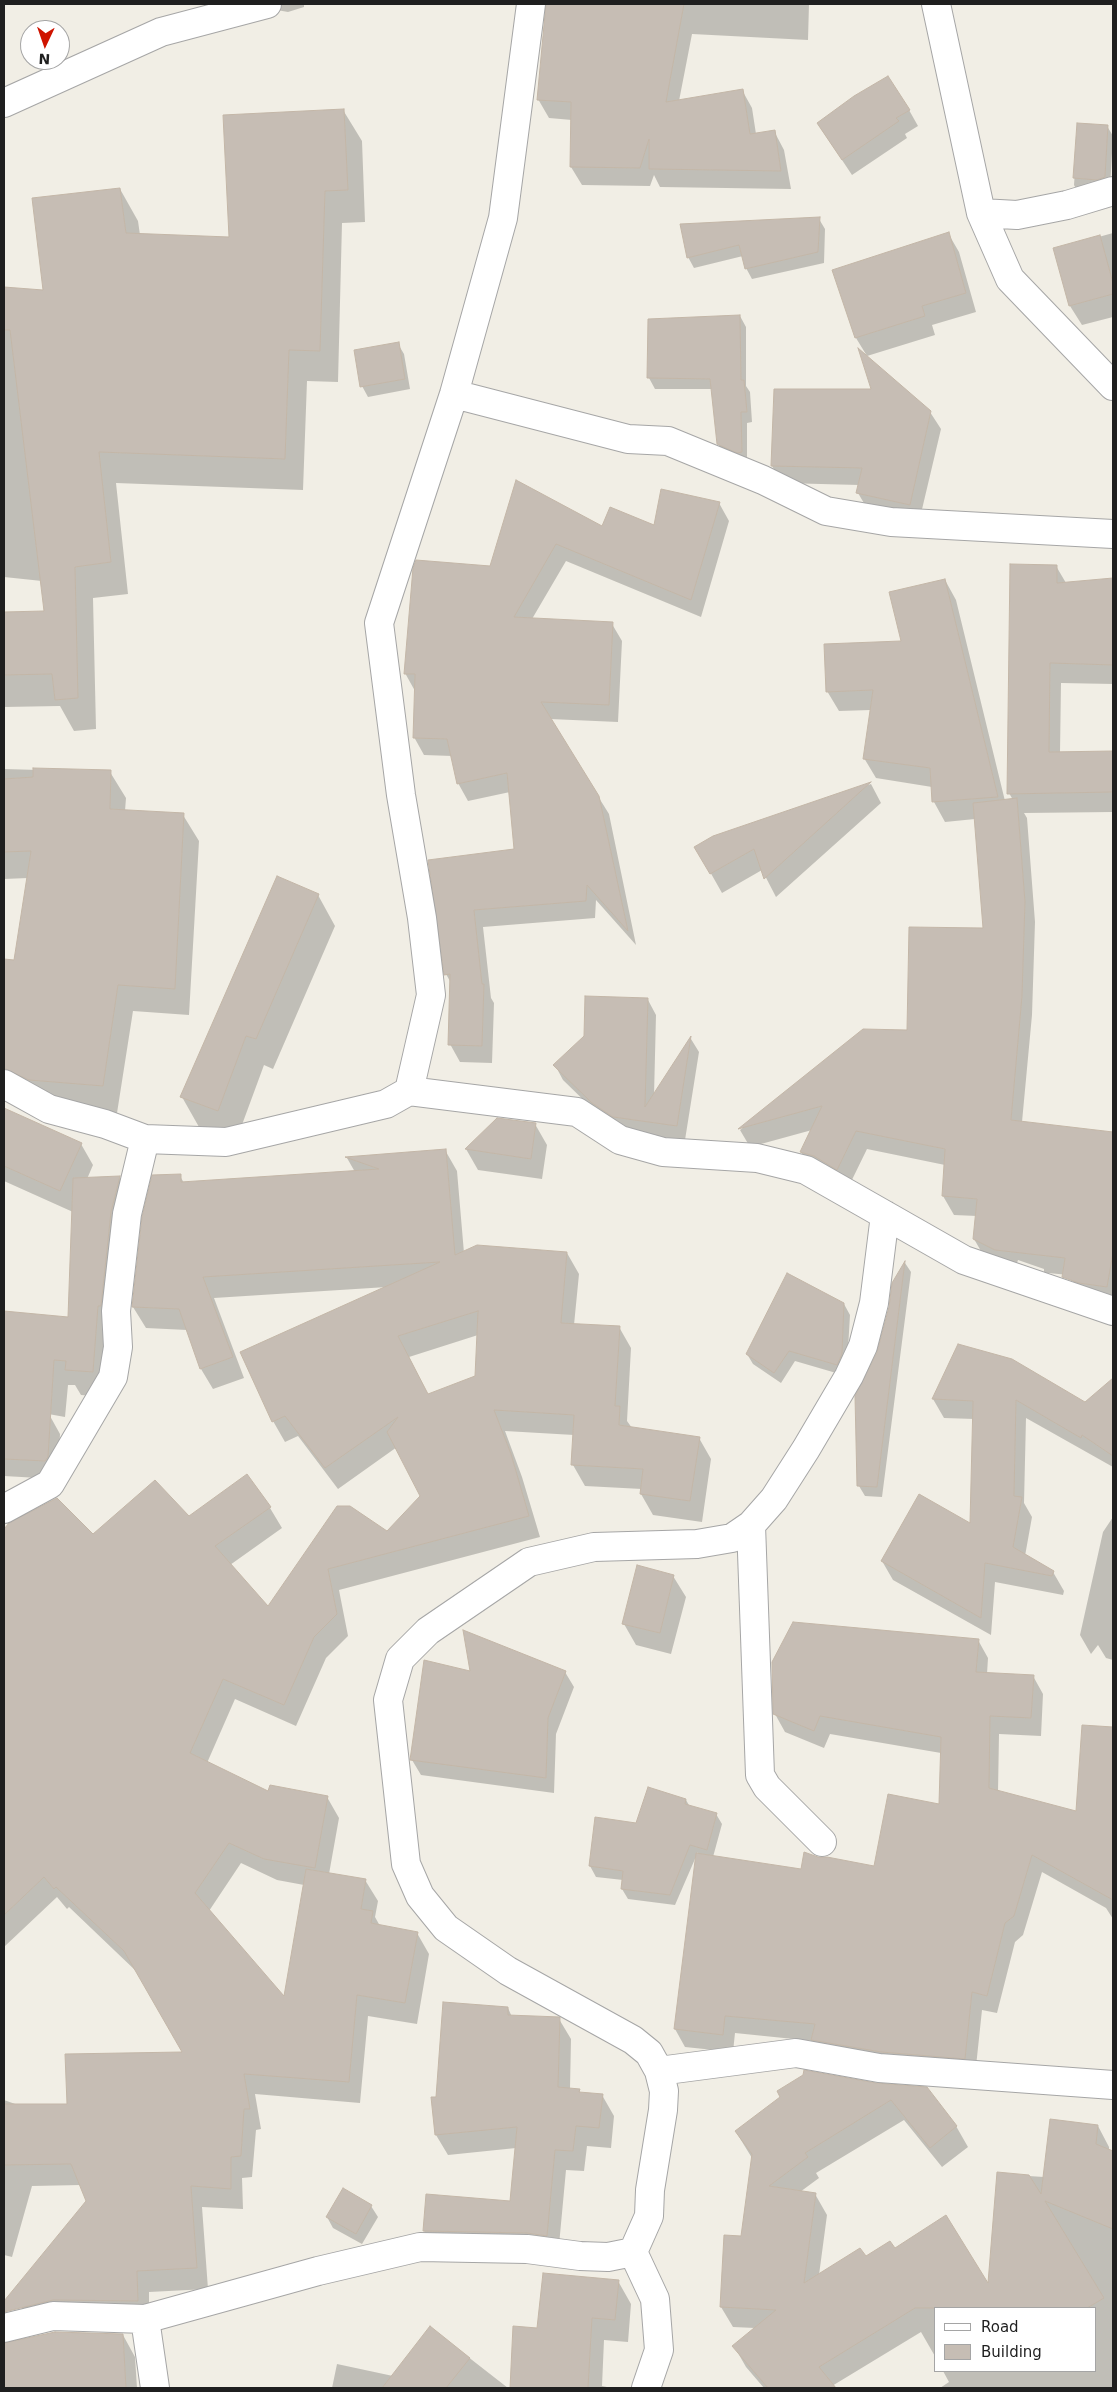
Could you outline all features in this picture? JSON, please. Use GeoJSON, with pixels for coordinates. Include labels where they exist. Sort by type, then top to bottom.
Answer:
{"type":"FeatureCollection","features":[{"type":"Feature","properties":{"kind":"street"},"geometry":{"type":"LineString","coordinates":[[4,103],[161,32],[267,4]]}},
{"type":"Feature","properties":{"kind":"street"},"geometry":{"type":"LineString","coordinates":[[409,1091],[431,995],[422,918],[401,795],[379,623],[454,394],[503,218],[531,4]]}},
{"type":"Feature","properties":{"kind":"street"},"geometry":{"type":"LineString","coordinates":[[936,4],[981,213],[1010,279],[1113,386]]}},
{"type":"Feature","properties":{"kind":"street"},"geometry":{"type":"LineString","coordinates":[[981,213],[1017,214],[1067,206],[1113,191]]}},
{"type":"Feature","properties":{"kind":"street"},"geometry":{"type":"LineString","coordinates":[[454,394],[628,439],[668,441],[763,480],[826,511],[891,522],[1113,534]]}},
{"type":"Feature","properties":{"kind":"street"},"geometry":{"type":"LineString","coordinates":[[4,1084],[50,1109],[106,1124],[145,1139],[226,1142],[386,1104],[409,1091],[577,1112],[620,1140],[663,1152],[757,1158],[806,1170],[964,1260],[1113,1310]]}},
{"type":"Feature","properties":{"kind":"street"},"geometry":{"type":"LineString","coordinates":[[4,1509],[50,1484],[114,1377],[118,1347],[116,1311],[127,1214],[145,1139]]}},
{"type":"Feature","properties":{"kind":"street"},"geometry":{"type":"LineString","coordinates":[[633,2252],[649,2216],[650,2190],[663,2110],[664,2090],[658,2071],[648,2054],[634,2040],[508,1971],[446,1928],[420,1896],[406,1864],[388,1700],[400,1659],[422,1636],[529,1562],[594,1547],[697,1544],[732,1538],[752,1525],[774,1499],[806,1449],[849,1376],[863,1346],[874,1303],[885,1215]]}},
{"type":"Feature","properties":{"kind":"street"},"geometry":{"type":"LineString","coordinates":[[752,1525],[760,1775],[767,1787],[822,1842]]}},
{"type":"Feature","properties":{"kind":"street"},"geometry":{"type":"LineString","coordinates":[[658,2071],[796,2053],[879,2068],[1113,2086]]}},
{"type":"Feature","properties":{"kind":"street"},"geometry":{"type":"LineString","coordinates":[[4,2328],[53,2316],[145,2319],[318,2271],[420,2248],[527,2249],[580,2256],[608,2257],[633,2252]]}},
{"type":"Feature","properties":{"kind":"street"},"geometry":{"type":"LineString","coordinates":[[633,2252],[656,2299],[659,2350],[646,2388]]}},
{"type":"Feature","properties":{"kind":"street"},"geometry":{"type":"LineString","coordinates":[[145,2319],[155,2388]]}},
{"type":"Feature","properties":{"kind":"building"},"geometry":{"type":"Polygon","coordinates":[[[546,4],[684,4],[666,102],[743,89],[750,134],[775,130],[781,171],[649,169],[649,139],[640,168],[570,167],[571,102],[537,100],[546,4]]]}},
{"type":"Feature","properties":{"kind":"building"},"geometry":{"type":"Polygon","coordinates":[[[888,76],[910,110],[896,118],[899,121],[842,160],[817,123],[854,96],[888,76]]]}},
{"type":"Feature","properties":{"kind":"building"},"geometry":{"type":"Polygon","coordinates":[[[344,109],[348,190],[325,191],[320,351],[289,350],[285,459],[99,452],[111,562],[75,567],[78,698],[55,700],[52,674],[4,675],[4,612],[44,611],[10,330],[4,330],[4,287],[43,290],[32,198],[120,188],[126,233],[229,237],[223,115],[344,109]]]}},
{"type":"Feature","properties":{"kind":"building"},"geometry":{"type":"Polygon","coordinates":[[[1077,123],[1108,125],[1105,177],[1097,180],[1073,178],[1077,123]]]}},
{"type":"Feature","properties":{"kind":"building"},"geometry":{"type":"Polygon","coordinates":[[[820,217],[818,252],[745,269],[739,245],[687,258],[680,224],[820,217]]]}},
{"type":"Feature","properties":{"kind":"building"},"geometry":{"type":"Polygon","coordinates":[[[949,232],[966,293],[922,306],[925,316],[855,338],[832,270],[949,232]]]}},
{"type":"Feature","properties":{"kind":"building"},"geometry":{"type":"Polygon","coordinates":[[[1100,235],[1113,283],[1113,294],[1069,306],[1053,248],[1100,235]]]}},
{"type":"Feature","properties":{"kind":"building"},"geometry":{"type":"Polygon","coordinates":[[[740,315],[741,380],[744,380],[747,412],[741,412],[742,452],[737,453],[717,444],[710,379],[647,378],[648,319],[740,315]]]}},
{"type":"Feature","properties":{"kind":"building"},"geometry":{"type":"Polygon","coordinates":[[[399,342],[405,379],[360,387],[354,350],[399,342]]]}},
{"type":"Feature","properties":{"kind":"building"},"geometry":{"type":"Polygon","coordinates":[[[858,348],[931,411],[910,505],[856,493],[862,468],[771,466],[774,389],[871,389],[858,348]]]}},
{"type":"Feature","properties":{"kind":"building"},"geometry":{"type":"Polygon","coordinates":[[[516,480],[602,526],[610,507],[654,525],[661,489],[720,502],[691,600],[556,544],[514,617],[613,622],[609,705],[541,702],[599,796],[628,931],[587,885],[586,901],[474,910],[482,984],[484,984],[482,1046],[448,1045],[450,974],[444,975],[428,860],[514,849],[507,773],[457,784],[447,739],[413,738],[415,674],[404,674],[413,568],[416,560],[490,566],[516,480]]]}},
{"type":"Feature","properties":{"kind":"building"},"geometry":{"type":"Polygon","coordinates":[[[1010,564],[1057,565],[1057,583],[1113,578],[1113,665],[1050,663],[1049,752],[1113,751],[1113,792],[1007,794],[1010,564]]]}},
{"type":"Feature","properties":{"kind":"building"},"geometry":{"type":"Polygon","coordinates":[[[945,579],[998,797],[932,802],[930,768],[863,759],[873,690],[826,692],[824,644],[901,641],[889,592],[945,579]]]}},
{"type":"Feature","properties":{"kind":"building"},"geometry":{"type":"Polygon","coordinates":[[[33,768],[111,770],[110,809],[184,813],[175,989],[118,985],[103,1086],[29,1080],[4,1068],[4,959],[14,960],[31,851],[4,852],[4,779],[33,777],[33,768]]]}},
{"type":"Feature","properties":{"kind":"building"},"geometry":{"type":"Polygon","coordinates":[[[871,782],[764,879],[754,849],[710,874],[694,847],[713,836],[871,782]]]}},
{"type":"Feature","properties":{"kind":"building"},"geometry":{"type":"Polygon","coordinates":[[[1017,798],[1025,902],[1022,996],[1011,1120],[1113,1132],[1113,1253],[1107,1287],[1079,1283],[1062,1277],[1065,1258],[995,1250],[973,1239],[977,1199],[942,1196],[945,1149],[856,1131],[837,1170],[814,1156],[800,1152],[822,1106],[738,1129],[863,1029],[907,1030],[909,927],[983,928],[973,803],[1017,798]]]}},
{"type":"Feature","properties":{"kind":"building"},"geometry":{"type":"Polygon","coordinates":[[[277,876],[319,894],[256,1039],[246,1036],[218,1111],[180,1097],[277,876]]]}},
{"type":"Feature","properties":{"kind":"building"},"geometry":{"type":"Polygon","coordinates":[[[585,996],[648,998],[645,1107],[691,1036],[677,1126],[613,1117],[592,1103],[553,1065],[584,1036],[585,996]]]}},
{"type":"Feature","properties":{"kind":"building"},"geometry":{"type":"Polygon","coordinates":[[[4,1108],[82,1143],[60,1191],[4,1166],[4,1108]]]}},
{"type":"Feature","properties":{"kind":"building"},"geometry":{"type":"Polygon","coordinates":[[[497,1118],[536,1123],[531,1159],[465,1149],[497,1118]]]}},
{"type":"Feature","properties":{"kind":"building"},"geometry":{"type":"Polygon","coordinates":[[[446,1149],[455,1255],[477,1245],[567,1252],[561,1323],[620,1326],[615,1406],[620,1406],[619,1425],[700,1437],[690,1501],[640,1494],[643,1469],[571,1465],[574,1415],[494,1410],[511,1454],[529,1516],[328,1569],[337,1614],[314,1637],[284,1705],[223,1679],[190,1753],[268,1791],[270,1785],[328,1796],[315,1868],[264,1859],[229,1843],[195,1893],[284,1996],[306,1869],[366,1879],[361,1909],[373,1911],[371,1923],[418,1932],[405,2003],[357,1995],[349,2082],[244,2074],[250,2109],[244,2109],[241,2156],[231,2157],[231,2189],[191,2186],[197,2268],[137,2271],[138,2301],[53,2300],[4,2312],[4,2301],[86,2201],[71,2164],[4,2165],[4,2104],[67,2104],[65,2054],[182,2052],[124,1951],[56,1887],[54,1889],[44,1877],[4,1915],[4,1529],[9,1523],[57,1498],[93,1534],[155,1480],[189,1516],[247,1474],[271,1507],[215,1546],[268,1606],[337,1506],[350,1506],[387,1531],[420,1496],[387,1432],[398,1417],[325,1468],[285,1416],[272,1422],[240,1352],[440,1262],[203,1277],[233,1357],[200,1369],[179,1309],[132,1307],[142,1217],[152,1175],[181,1174],[181,1182],[379,1169],[345,1157],[446,1149]],[[478,1311],[398,1336],[428,1394],[475,1376],[478,1311]]]}},
{"type":"Feature","properties":{"kind":"building"},"geometry":{"type":"Polygon","coordinates":[[[120,1176],[111,1212],[101,1306],[98,1306],[93,1372],[65,1370],[66,1361],[54,1360],[48,1457],[45,1461],[4,1459],[4,1311],[68,1317],[73,1178],[120,1176]]]}},
{"type":"Feature","properties":{"kind":"building"},"geometry":{"type":"Polygon","coordinates":[[[905,1261],[877,1487],[857,1486],[855,1396],[877,1352],[889,1307],[892,1283],[905,1261]]]}},
{"type":"Feature","properties":{"kind":"building"},"geometry":{"type":"Polygon","coordinates":[[[787,1273],[844,1303],[842,1354],[837,1365],[789,1351],[774,1373],[746,1354],[787,1273]]]}},
{"type":"Feature","properties":{"kind":"building"},"geometry":{"type":"Polygon","coordinates":[[[958,1344],[1012,1359],[1085,1402],[1113,1378],[1113,1456],[1082,1435],[1081,1438],[1016,1400],[1014,1496],[1022,1497],[1013,1547],[1054,1571],[1052,1576],[985,1563],[981,1618],[881,1561],[919,1494],[970,1523],[973,1401],[932,1399],[958,1344]]]}},
{"type":"Feature","properties":{"kind":"building"},"geometry":{"type":"Polygon","coordinates":[[[637,1565],[674,1575],[660,1633],[622,1624],[637,1565]]]}},
{"type":"Feature","properties":{"kind":"building"},"geometry":{"type":"Polygon","coordinates":[[[793,1622],[979,1639],[976,1672],[1034,1675],[1031,1718],[990,1716],[989,1788],[1076,1811],[1082,1725],[1113,1727],[1113,1900],[1032,1855],[1014,1916],[1005,1923],[987,1996],[972,1992],[965,2059],[881,2052],[811,2040],[815,2024],[725,2016],[723,2035],[674,2029],[696,1853],[801,1869],[804,1852],[818,1857],[874,1866],[888,1794],[939,1804],[941,1737],[820,1716],[814,1731],[773,1714],[772,1662],[793,1622]]]}},
{"type":"Feature","properties":{"kind":"building"},"geometry":{"type":"Polygon","coordinates":[[[463,1630],[566,1671],[548,1718],[546,1778],[410,1760],[424,1660],[470,1671],[463,1630]]]}},
{"type":"Feature","properties":{"kind":"building"},"geometry":{"type":"Polygon","coordinates":[[[648,1787],[686,1799],[685,1804],[717,1813],[707,1850],[690,1845],[670,1895],[621,1889],[623,1871],[589,1866],[595,1817],[636,1823],[648,1787]]]}},
{"type":"Feature","properties":{"kind":"building"},"geometry":{"type":"Polygon","coordinates":[[[443,2002],[508,2007],[508,2015],[560,2017],[558,2087],[580,2089],[579,2092],[603,2094],[599,2128],[576,2126],[573,2151],[555,2150],[547,2236],[527,2233],[423,2231],[426,2194],[510,2201],[517,2127],[435,2135],[431,2097],[436,2097],[443,2002]]]}},
{"type":"Feature","properties":{"kind":"building"},"geometry":{"type":"Polygon","coordinates":[[[804,2070],[876,2083],[927,2087],[957,2126],[930,2148],[891,2100],[805,2153],[808,2157],[769,2186],[816,2193],[804,2283],[860,2248],[866,2256],[890,2241],[895,2248],[946,2215],[988,2283],[997,2172],[1029,2175],[1041,2194],[1050,2119],[1098,2125],[1096,2144],[1113,2151],[1113,2229],[1045,2201],[1104,2298],[1089,2307],[915,2308],[819,2367],[836,2388],[768,2388],[732,2346],[776,2310],[720,2307],[724,2235],[741,2236],[752,2154],[735,2131],[780,2097],[777,2091],[803,2075],[804,2070]]]}},
{"type":"Feature","properties":{"kind":"building"},"geometry":{"type":"Polygon","coordinates":[[[343,2188],[372,2205],[356,2234],[326,2217],[343,2188]]]}},
{"type":"Feature","properties":{"kind":"building"},"geometry":{"type":"Polygon","coordinates":[[[543,2273],[619,2280],[615,2320],[592,2318],[588,2388],[510,2388],[513,2326],[537,2328],[543,2273]]]}},
{"type":"Feature","properties":{"kind":"building"},"geometry":{"type":"Polygon","coordinates":[[[430,2326],[470,2358],[446,2388],[382,2388],[430,2326]]]}},
{"type":"Feature","properties":{"kind":"building"},"geometry":{"type":"Polygon","coordinates":[[[55,2332],[123,2334],[126,2388],[4,2388],[4,2343],[55,2332]]]}}]}
